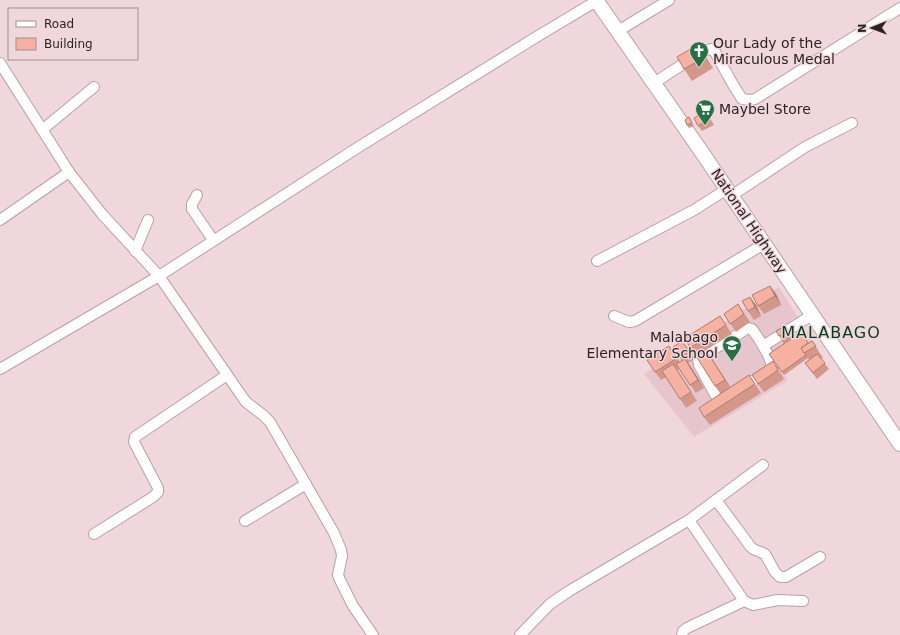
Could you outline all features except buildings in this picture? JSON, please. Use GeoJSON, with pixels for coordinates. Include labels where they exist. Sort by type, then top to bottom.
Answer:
{"type":"FeatureCollection","features":[{"type":"Feature","properties":{"kind":"highway","name":"National Highway"},"geometry":{"type":"LineString","coordinates":[[597,0],[900,443]]}},
{"type":"Feature","properties":{"kind":"street"},"geometry":{"type":"LineString","coordinates":[[0,369],[159,276],[363,144],[597,0]]}},
{"type":"Feature","properties":{"kind":"street"},"geometry":{"type":"LineString","coordinates":[[618,31],[669,0]]}},
{"type":"Feature","properties":{"kind":"street"},"geometry":{"type":"LineString","coordinates":[[654,83],[703,51],[710,49],[715,52],[742,99],[756,99],[900,8]]}},
{"type":"Feature","properties":{"kind":"street"},"geometry":{"type":"LineString","coordinates":[[0,63],[69,172],[102,214],[159,276],[246,402],[270,422],[339,544],[342,556],[338,570],[340,580],[353,606],[373,635]]}},
{"type":"Feature","properties":{"kind":"street"},"geometry":{"type":"LineString","coordinates":[[42,130],[94,86]]}},
{"type":"Feature","properties":{"kind":"street"},"geometry":{"type":"LineString","coordinates":[[598,261],[729,192],[805,147],[852,123]]}},
{"type":"Feature","properties":{"kind":"street"},"geometry":{"type":"LineString","coordinates":[[0,220],[69,172]]}},
{"type":"Feature","properties":{"kind":"street"},"geometry":{"type":"LineString","coordinates":[[197,195],[192,204],[192,209],[213,240]]}},
{"type":"Feature","properties":{"kind":"street"},"geometry":{"type":"LineString","coordinates":[[135,251],[148,220]]}},
{"type":"Feature","properties":{"kind":"street"},"geometry":{"type":"LineString","coordinates":[[614,316],[629,322],[635,320],[764,244]]}},
{"type":"Feature","properties":{"kind":"street"},"geometry":{"type":"LineString","coordinates":[[763,346],[812,315]]}},
{"type":"Feature","properties":{"kind":"street"},"geometry":{"type":"LineString","coordinates":[[748,328],[752,329],[763,346],[772,367],[771,371],[723,400],[719,400],[699,365],[698,359],[748,328]]}},
{"type":"Feature","properties":{"kind":"street"},"geometry":{"type":"LineString","coordinates":[[94,534],[153,497],[158,492],[158,488],[134,442],[135,437],[227,375]]}},
{"type":"Feature","properties":{"kind":"street"},"geometry":{"type":"LineString","coordinates":[[520,635],[550,604],[569,591],[689,520],[763,465]]}},
{"type":"Feature","properties":{"kind":"street"},"geometry":{"type":"LineString","coordinates":[[245,521],[306,484]]}},
{"type":"Feature","properties":{"kind":"street"},"geometry":{"type":"LineString","coordinates":[[716,500],[750,546],[753,549],[765,554],[775,572],[780,577],[786,577],[820,557]]}},
{"type":"Feature","properties":{"kind":"street"},"geometry":{"type":"LineString","coordinates":[[689,520],[744,601]]}},
{"type":"Feature","properties":{"kind":"street"},"geometry":{"type":"LineString","coordinates":[[682,635],[683,631],[687,628],[744,601],[756,604],[778,600],[803,601]]}},
{"type":"Feature","properties":{"kind":"shaded area","name":"Malabago Elementary School"},"geometry":{"type":"Polygon","coordinates":[[[779,287],[819,351],[785,375],[787,381],[694,437],[644,374],[779,287]]]}},
{"type":"Feature","properties":{"kind":"place","name":"Our Lady of the Miraculous Medal"},"geometry":{"type":"Point","coordinates":[699,68]}},
{"type":"Feature","properties":{"kind":"place","name":"Maybel Store"},"geometry":{"type":"Point","coordinates":[705,126]}},
{"type":"Feature","properties":{"kind":"place","name":"Malabago Elementary School"},"geometry":{"type":"Point","coordinates":[732,362]}},
{"type":"Feature","properties":{"kind":"district","name":"MALABAGO"},"geometry":{"type":"Point","coordinates":[831,332]}}]}
